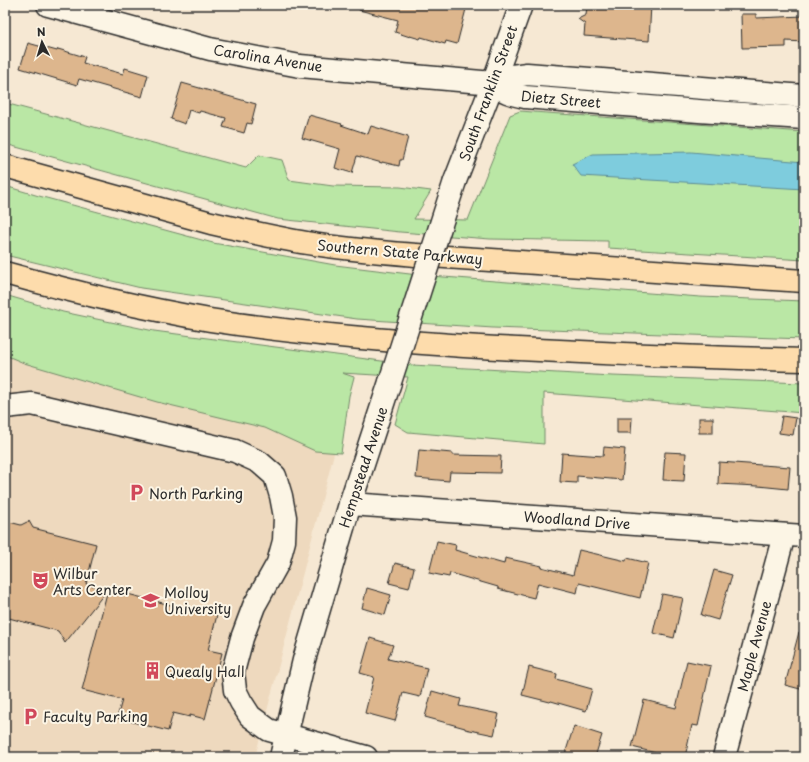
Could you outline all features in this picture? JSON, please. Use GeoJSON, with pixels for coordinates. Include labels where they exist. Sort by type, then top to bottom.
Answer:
{"type":"FeatureCollection","features":[{"type":"Feature","properties":{"kind":"highway","name":"Southern State Parkway"},"geometry":{"type":"LineString","coordinates":[[5,166],[211,223],[307,244],[410,254],[804,281]]}},
{"type":"Feature","properties":{"kind":"highway"},"geometry":{"type":"LineString","coordinates":[[5,273],[80,293],[144,307],[216,320],[309,333],[435,344],[521,349],[804,360]]}},
{"type":"Feature","properties":{"kind":"street","name":"Carolina Avenue"},"geometry":{"type":"LineString","coordinates":[[48,5],[210,49],[300,66],[493,83]]}},
{"type":"Feature","properties":{"kind":"street","name":"South Franklin Street"},"geometry":{"type":"LineString","coordinates":[[455,181],[493,83],[520,5]]}},
{"type":"Feature","properties":{"kind":"street","name":"Dietz Street"},"geometry":{"type":"LineString","coordinates":[[804,96],[527,74],[504,78],[493,83],[500,89],[525,97],[804,118]]}},
{"type":"Feature","properties":{"kind":"street"},"geometry":{"type":"LineString","coordinates":[[699,111],[702,88]]}},
{"type":"Feature","properties":{"kind":"street","name":"Hempstead Avenue"},"geometry":{"type":"LineString","coordinates":[[281,757],[304,660],[350,504],[455,181]]}},
{"type":"Feature","properties":{"kind":"street"},"geometry":{"type":"LineString","coordinates":[[5,407],[32,404],[235,451],[259,462],[275,476],[281,496],[284,517],[284,541],[278,563],[254,606],[242,638],[233,672],[235,690],[250,716],[269,730],[366,757]]}},
{"type":"Feature","properties":{"kind":"street","name":"Woodland Drive"},"geometry":{"type":"LineString","coordinates":[[350,504],[794,535]]}},
{"type":"Feature","properties":{"kind":"street","name":"Maple Avenue"},"geometry":{"type":"LineString","coordinates":[[724,757],[794,535]]}},
{"type":"Feature","properties":{"kind":"shaded area","name":"Molloy University"},"geometry":{"type":"Polygon","coordinates":[[[5,349],[337,442],[255,757],[5,757],[5,349]]]}},
{"type":"Feature","properties":{"kind":"green space"},"geometry":{"type":"Polygon","coordinates":[[[5,103],[246,168],[259,155],[282,160],[289,180],[333,186],[400,187],[431,191],[414,219],[468,220],[510,115],[520,111],[804,132],[804,260],[608,248],[608,241],[490,239],[400,232],[278,219],[5,144],[5,103]]]}},
{"type":"Feature","properties":{"kind":"green space"},"geometry":{"type":"Polygon","coordinates":[[[5,186],[213,243],[335,265],[418,275],[700,297],[804,301],[804,339],[493,328],[357,319],[141,288],[5,255],[5,186]]]}},
{"type":"Feature","properties":{"kind":"green space"},"geometry":{"type":"Polygon","coordinates":[[[5,295],[63,312],[154,331],[412,365],[612,376],[804,383],[804,413],[544,393],[544,444],[408,432],[395,424],[408,377],[342,373],[354,377],[349,396],[341,453],[315,451],[265,428],[157,402],[24,363],[5,355],[5,295]]]}},
{"type":"Feature","properties":{"kind":"green space"},"geometry":{"type":"Polygon","coordinates":[[[804,420],[804,510],[800,510],[804,420]]]}},
{"type":"Feature","properties":{"kind":"water"},"geometry":{"type":"Polygon","coordinates":[[[691,152],[804,162],[804,189],[581,176],[572,164],[593,154],[691,152]]]}},
{"type":"Feature","properties":{"kind":"building"},"geometry":{"type":"Polygon","coordinates":[[[359,5],[450,5],[466,9],[457,44],[446,41],[445,44],[421,37],[420,39],[410,37],[395,32],[398,20],[359,10],[359,5]]]}},
{"type":"Feature","properties":{"kind":"building"},"geometry":{"type":"Polygon","coordinates":[[[587,5],[651,5],[649,41],[584,36],[585,24],[578,19],[586,15],[587,5]]]}},
{"type":"Feature","properties":{"kind":"building"},"geometry":{"type":"Polygon","coordinates":[[[741,14],[756,14],[756,18],[804,16],[804,42],[786,41],[786,47],[742,48],[741,14]]]}},
{"type":"Feature","properties":{"kind":"building"},"geometry":{"type":"Polygon","coordinates":[[[28,43],[57,51],[58,49],[85,57],[83,63],[123,74],[125,68],[148,75],[142,97],[79,79],[77,85],[20,68],[28,43]]]}},
{"type":"Feature","properties":{"kind":"building"},"geometry":{"type":"Polygon","coordinates":[[[182,83],[256,104],[251,124],[247,123],[244,133],[223,127],[226,118],[200,111],[199,113],[189,110],[185,124],[171,119],[182,83]]]}},
{"type":"Feature","properties":{"kind":"building"},"geometry":{"type":"Polygon","coordinates":[[[309,115],[342,124],[341,125],[368,134],[371,126],[408,137],[399,166],[357,156],[352,173],[335,168],[340,149],[302,138],[309,115]]]}},
{"type":"Feature","properties":{"kind":"building"},"geometry":{"type":"Polygon","coordinates":[[[782,416],[796,418],[793,435],[779,433],[782,416]]]}},
{"type":"Feature","properties":{"kind":"building"},"geometry":{"type":"Polygon","coordinates":[[[617,418],[632,418],[631,433],[617,433],[617,418]]]}},
{"type":"Feature","properties":{"kind":"building"},"geometry":{"type":"Polygon","coordinates":[[[699,418],[713,418],[713,433],[699,433],[699,418]]]}},
{"type":"Feature","properties":{"kind":"building"},"geometry":{"type":"Polygon","coordinates":[[[604,447],[625,449],[622,480],[577,476],[577,483],[560,482],[562,453],[603,456],[604,447]]]}},
{"type":"Feature","properties":{"kind":"building"},"geometry":{"type":"Polygon","coordinates":[[[419,450],[452,453],[452,455],[501,456],[500,473],[450,472],[449,481],[416,478],[419,450]]]}},
{"type":"Feature","properties":{"kind":"building"},"geometry":{"type":"Polygon","coordinates":[[[665,452],[686,453],[684,481],[663,480],[665,452]]]}},
{"type":"Feature","properties":{"kind":"building"},"geometry":{"type":"Polygon","coordinates":[[[719,462],[790,467],[788,489],[718,484],[719,462]]]}},
{"type":"Feature","properties":{"kind":"building","name":"Wilbur Arts Center"},"geometry":{"type":"Polygon","coordinates":[[[5,521],[21,525],[29,521],[33,528],[96,544],[86,584],[108,589],[65,643],[58,631],[5,617],[5,521]]]}},
{"type":"Feature","properties":{"kind":"building"},"geometry":{"type":"Polygon","coordinates":[[[437,541],[456,545],[455,550],[504,564],[505,558],[542,566],[541,567],[573,575],[579,550],[626,561],[627,558],[648,563],[640,598],[579,583],[577,593],[538,583],[534,598],[498,589],[498,587],[450,573],[449,577],[429,573],[437,541]]]}},
{"type":"Feature","properties":{"kind":"building"},"geometry":{"type":"Polygon","coordinates":[[[395,563],[414,568],[409,588],[389,583],[395,563]]]}},
{"type":"Feature","properties":{"kind":"building"},"geometry":{"type":"Polygon","coordinates":[[[714,570],[732,575],[718,620],[701,615],[714,570]]]}},
{"type":"Feature","properties":{"kind":"building"},"geometry":{"type":"Polygon","coordinates":[[[367,588],[391,595],[385,615],[362,608],[367,588]]]}},
{"type":"Feature","properties":{"kind":"building","name":"Quealy Hall"},"geometry":{"type":"Polygon","coordinates":[[[108,589],[194,611],[217,615],[208,650],[222,653],[205,719],[173,713],[168,731],[117,718],[122,700],[82,690],[108,589]]]}},
{"type":"Feature","properties":{"kind":"building"},"geometry":{"type":"Polygon","coordinates":[[[662,594],[683,598],[674,638],[653,633],[662,594]]]}},
{"type":"Feature","properties":{"kind":"building"},"geometry":{"type":"Polygon","coordinates":[[[799,632],[804,633],[804,690],[785,685],[799,632]]]}},
{"type":"Feature","properties":{"kind":"building"},"geometry":{"type":"Polygon","coordinates":[[[370,638],[393,645],[388,659],[427,668],[420,697],[403,693],[395,721],[365,713],[374,677],[360,673],[370,638]]]}},
{"type":"Feature","properties":{"kind":"building"},"geometry":{"type":"Polygon","coordinates":[[[687,661],[711,666],[698,726],[692,725],[685,757],[659,757],[660,754],[632,747],[644,700],[676,708],[687,661]]]}},
{"type":"Feature","properties":{"kind":"building"},"geometry":{"type":"Polygon","coordinates":[[[529,667],[557,674],[556,679],[592,689],[586,711],[551,701],[522,695],[529,667]]]}},
{"type":"Feature","properties":{"kind":"building"},"geometry":{"type":"Polygon","coordinates":[[[432,691],[461,699],[459,706],[499,714],[494,735],[465,729],[425,717],[432,691]]]}},
{"type":"Feature","properties":{"kind":"building"},"geometry":{"type":"Polygon","coordinates":[[[574,726],[602,735],[595,757],[564,757],[574,726]]]}},
{"type":"Feature","properties":{"kind":"place","name":"North Parking"},"geometry":{"type":"Point","coordinates":[136,493]}},
{"type":"Feature","properties":{"kind":"place","name":"Wilbur Arts Center"},"geometry":{"type":"Point","coordinates":[40,581]}},
{"type":"Feature","properties":{"kind":"place","name":"Molloy University"},"geometry":{"type":"Point","coordinates":[151,600]}},
{"type":"Feature","properties":{"kind":"place","name":"Quealy Hall"},"geometry":{"type":"Point","coordinates":[152,671]}},
{"type":"Feature","properties":{"kind":"place","name":"Faculty Parking"},"geometry":{"type":"Point","coordinates":[30,716]}}]}
